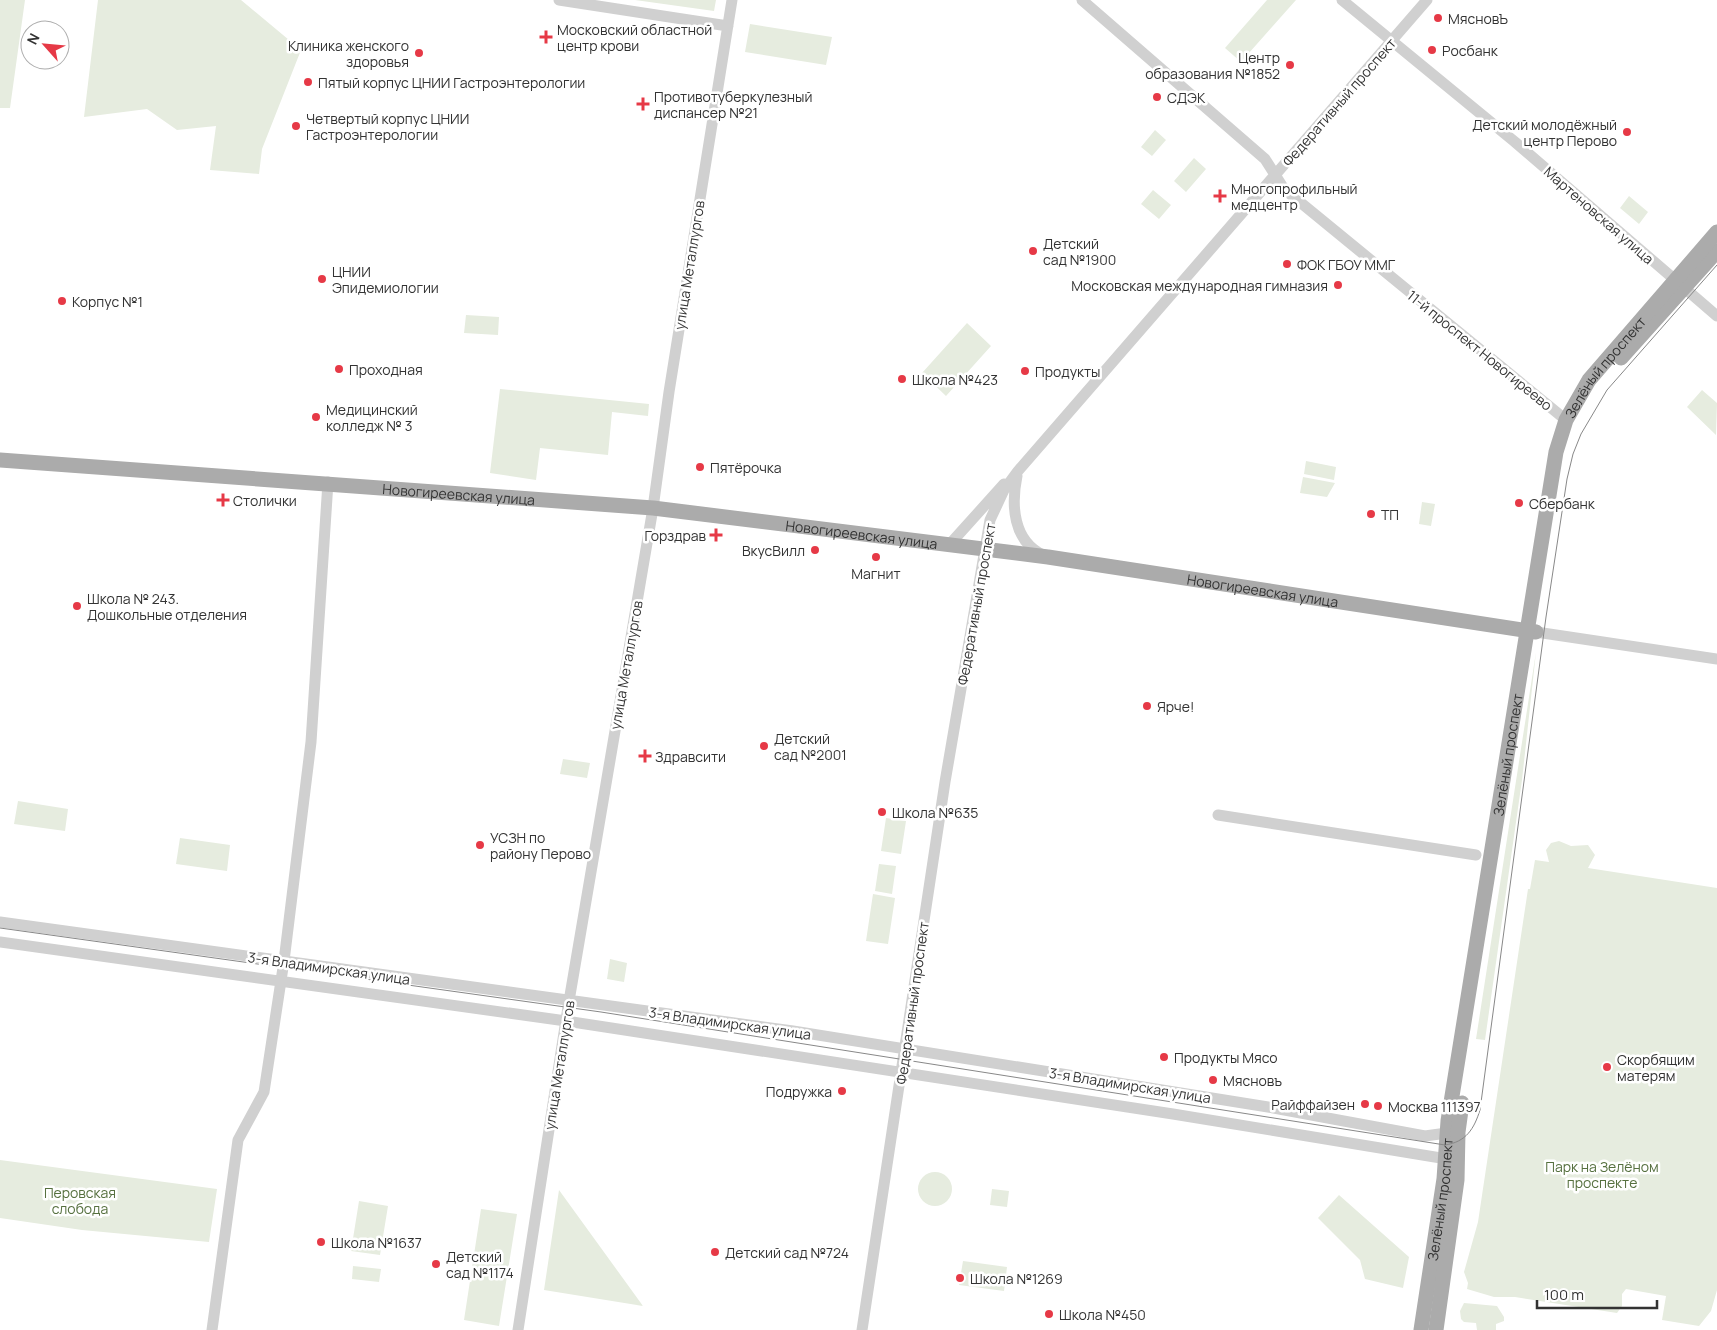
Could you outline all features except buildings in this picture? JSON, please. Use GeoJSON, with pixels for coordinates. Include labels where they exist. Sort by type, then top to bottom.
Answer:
{"type":"FeatureCollection","features":[{"type":"Feature","properties":{"kind":"main road","name":"Зелёный проспект"},"geometry":{"type":"LineString","coordinates":[[1421,1330],[1444,1179],[1451,1160],[1452,1133],[1531,632],[1561,471],[1581,411],[1597,384],[1680,284],[1717,232]]}},
{"type":"Feature","properties":{"kind":"main road","name":"Зелёный проспект"},"geometry":{"type":"LineString","coordinates":[[1531,632],[1550,476],[1566,420],[1589,380],[1680,284],[1717,252]]}},
{"type":"Feature","properties":{"kind":"main road","name":"Новогиреевская улица"},"geometry":{"type":"LineString","coordinates":[[0,460],[328,482],[653,508],[985,548],[1531,632]]}},
{"type":"Feature","properties":{"kind":"main road","name":"Зелёный проспект"},"geometry":{"type":"LineString","coordinates":[[1436,1330],[1458,1180],[1451,1160]]}},
{"type":"Feature","properties":{"kind":"street"},"geometry":{"type":"LineString","coordinates":[[559,0],[728,26]]}},
{"type":"Feature","properties":{"kind":"street","name":"улица Металлургов"},"geometry":{"type":"LineString","coordinates":[[518,1330],[569,1001],[653,508],[669,392],[732,0]]}},
{"type":"Feature","properties":{"kind":"street","name":"11-й проспект Новогиреево"},"geometry":{"type":"LineString","coordinates":[[1082,0],[1265,159],[1284,188],[1566,420]]}},
{"type":"Feature","properties":{"kind":"street","name":"Мартеновская улица"},"geometry":{"type":"LineString","coordinates":[[1342,0],[1515,142],[1717,316]]}},
{"type":"Feature","properties":{"kind":"street","name":"Федеративный проспект"},"geometry":{"type":"LineString","coordinates":[[862,1330],[945,782],[990,520],[1004,490],[1018,472],[1427,0]]}},
{"type":"Feature","properties":{"kind":"street"},"geometry":{"type":"LineString","coordinates":[[950,544],[991,496],[1018,472]]}},
{"type":"Feature","properties":{"kind":"street"},"geometry":{"type":"LineString","coordinates":[[1018,472],[1014,490],[1014,514],[1025,543],[1033,550],[1048,557]]}},
{"type":"Feature","properties":{"kind":"street"},"geometry":{"type":"LineString","coordinates":[[212,1330],[238,1140],[264,1092],[284,961],[311,742],[328,482]]}},
{"type":"Feature","properties":{"kind":"street","name":"Новогиреевская улица"},"geometry":{"type":"LineString","coordinates":[[1531,632],[1717,659]]}},
{"type":"Feature","properties":{"kind":"street"},"geometry":{"type":"LineString","coordinates":[[1218,815],[1476,855]]}},
{"type":"Feature","properties":{"kind":"street","name":"3-я Владимирская улица"},"geometry":{"type":"LineString","coordinates":[[0,922],[756,1026],[1268,1107],[1425,1136],[1452,1133]]}},
{"type":"Feature","properties":{"kind":"street","name":"3-я Владимирская улица"},"geometry":{"type":"LineString","coordinates":[[0,942],[566,1021],[1182,1116],[1451,1160]]}},
{"type":"Feature","properties":{"kind":"green space"},"geometry":{"type":"Polygon","coordinates":[[[0,0],[25,0],[22,20],[20,20],[20,36],[10,108],[0,108],[0,0]]]}},
{"type":"Feature","properties":{"kind":"green space"},"geometry":{"type":"Polygon","coordinates":[[[98,0],[241,0],[301,50],[262,149],[259,174],[210,170],[216,126],[177,130],[147,109],[84,117],[98,0]]]}},
{"type":"Feature","properties":{"kind":"green space"},"geometry":{"type":"Polygon","coordinates":[[[635,0],[716,0],[714,11],[635,0]]]}},
{"type":"Feature","properties":{"kind":"green space"},"geometry":{"type":"Polygon","coordinates":[[[1267,0],[1296,0],[1241,62],[1225,48],[1267,0]]]}},
{"type":"Feature","properties":{"kind":"green space"},"geometry":{"type":"Polygon","coordinates":[[[750,24],[832,37],[826,65],[745,52],[750,24]]]}},
{"type":"Feature","properties":{"kind":"green space"},"geometry":{"type":"Polygon","coordinates":[[[1155,130],[1166,140],[1152,156],[1141,147],[1155,130]]]}},
{"type":"Feature","properties":{"kind":"green space"},"geometry":{"type":"Polygon","coordinates":[[[1194,158],[1206,169],[1186,192],[1174,181],[1194,158]]]}},
{"type":"Feature","properties":{"kind":"green space"},"geometry":{"type":"Polygon","coordinates":[[[1153,190],[1171,205],[1159,219],[1141,204],[1153,190]]]}},
{"type":"Feature","properties":{"kind":"green space"},"geometry":{"type":"Polygon","coordinates":[[[1629,196],[1648,212],[1639,224],[1620,208],[1629,196]]]}},
{"type":"Feature","properties":{"kind":"green space"},"geometry":{"type":"Polygon","coordinates":[[[466,315],[499,317],[498,335],[464,333],[466,315]]]}},
{"type":"Feature","properties":{"kind":"green space"},"geometry":{"type":"Polygon","coordinates":[[[967,323],[991,346],[946,396],[922,373],[967,323]]]}},
{"type":"Feature","properties":{"kind":"green space"},"geometry":{"type":"Polygon","coordinates":[[[500,389],[649,404],[648,416],[612,412],[608,455],[540,448],[536,480],[490,473],[500,389]]]}},
{"type":"Feature","properties":{"kind":"green space"},"geometry":{"type":"Polygon","coordinates":[[[1702,390],[1717,403],[1716,435],[1687,407],[1702,390]]]}},
{"type":"Feature","properties":{"kind":"green space"},"geometry":{"type":"Polygon","coordinates":[[[1306,461],[1336,467],[1334,480],[1304,474],[1306,461]]]}},
{"type":"Feature","properties":{"kind":"green space"},"geometry":{"type":"Polygon","coordinates":[[[1303,477],[1335,483],[1327,497],[1300,493],[1303,477]]]}},
{"type":"Feature","properties":{"kind":"green space"},"geometry":{"type":"Polygon","coordinates":[[[1422,502],[1435,504],[1431,526],[1419,524],[1422,502]]]}},
{"type":"Feature","properties":{"kind":"green space"},"geometry":{"type":"Polygon","coordinates":[[[1536,652],[1522,780],[1485,1040],[1476,1039],[1536,652]]]}},
{"type":"Feature","properties":{"kind":"green space"},"geometry":{"type":"Polygon","coordinates":[[[563,759],[590,763],[587,778],[560,774],[563,759]]]}},
{"type":"Feature","properties":{"kind":"green space"},"geometry":{"type":"Polygon","coordinates":[[[18,801],[68,809],[65,831],[14,824],[18,801]]]}},
{"type":"Feature","properties":{"kind":"green space"},"geometry":{"type":"Polygon","coordinates":[[[886,818],[906,821],[901,854],[881,851],[886,818]]]}},
{"type":"Feature","properties":{"kind":"green space"},"geometry":{"type":"Polygon","coordinates":[[[180,838],[230,845],[227,871],[176,864],[180,838]]]}},
{"type":"Feature","properties":{"kind":"green space","name":"Парк на Зелёном проспекте"},"geometry":{"type":"Polygon","coordinates":[[[1559,841],[1571,846],[1588,845],[1595,855],[1588,868],[1717,888],[1717,1290],[1711,1311],[1699,1326],[1662,1320],[1666,1296],[1626,1289],[1622,1294],[1622,1306],[1617,1313],[1515,1297],[1494,1297],[1467,1289],[1468,1283],[1464,1272],[1478,1222],[1528,889],[1530,889],[1535,860],[1549,862],[1546,850],[1551,843],[1559,841]]]}},
{"type":"Feature","properties":{"kind":"green space"},"geometry":{"type":"Polygon","coordinates":[[[879,864],[896,866],[892,894],[875,891],[879,864]]]}},
{"type":"Feature","properties":{"kind":"green space"},"geometry":{"type":"Polygon","coordinates":[[[873,894],[895,898],[888,944],[866,941],[873,894]]]}},
{"type":"Feature","properties":{"kind":"green space"},"geometry":{"type":"Polygon","coordinates":[[[610,959],[627,963],[624,982],[607,979],[610,959]]]}},
{"type":"Feature","properties":{"kind":"green space","name":"Перовская слобода"},"geometry":{"type":"Polygon","coordinates":[[[0,1160],[217,1189],[209,1242],[82,1230],[0,1218],[0,1160]]]}},
{"type":"Feature","properties":{"kind":"green space"},"geometry":{"type":"Polygon","coordinates":[[[935,1172],[947,1177],[952,1189],[947,1201],[935,1206],[923,1201],[918,1189],[923,1177],[935,1172]]]}},
{"type":"Feature","properties":{"kind":"green space"},"geometry":{"type":"Polygon","coordinates":[[[992,1189],[1009,1191],[1007,1207],[990,1205],[992,1189]]]}},
{"type":"Feature","properties":{"kind":"green space"},"geometry":{"type":"Polygon","coordinates":[[[559,1190],[643,1306],[544,1290],[559,1190]]]}},
{"type":"Feature","properties":{"kind":"green space"},"geometry":{"type":"Polygon","coordinates":[[[1339,1195],[1409,1257],[1403,1288],[1365,1279],[1360,1260],[1318,1218],[1339,1195]]]}},
{"type":"Feature","properties":{"kind":"green space"},"geometry":{"type":"Polygon","coordinates":[[[359,1201],[388,1206],[380,1255],[351,1251],[359,1201]]]}},
{"type":"Feature","properties":{"kind":"green space"},"geometry":{"type":"Polygon","coordinates":[[[481,1209],[517,1214],[499,1326],[464,1320],[481,1209]]]}},
{"type":"Feature","properties":{"kind":"green space"},"geometry":{"type":"Polygon","coordinates":[[[963,1261],[1007,1267],[1004,1291],[959,1285],[963,1261]]]}},
{"type":"Feature","properties":{"kind":"green space"},"geometry":{"type":"Polygon","coordinates":[[[353,1266],[381,1269],[379,1282],[352,1279],[353,1266]]]}},
{"type":"Feature","properties":{"kind":"green space"},"geometry":{"type":"Polygon","coordinates":[[[1464,1303],[1497,1306],[1504,1317],[1504,1321],[1496,1324],[1496,1330],[1477,1330],[1476,1323],[1464,1322],[1461,1319],[1460,1311],[1464,1303]]]}},
{"type":"Feature","properties":{"kind":"tram line"},"geometry":{"type":"LineString","coordinates":[[0,928],[601,1012],[1445,1145],[1458,1141],[1464,1138],[1472,1129],[1480,1110],[1546,617],[1567,479],[1573,454],[1581,434],[1607,390],[1717,265]]}},
{"type":"Feature","properties":{"kind":"place","name":"МясновЪ"},"geometry":{"type":"Point","coordinates":[1438,18]}},
{"type":"Feature","properties":{"kind":"place","name":"Московский областной центр крови"},"geometry":{"type":"Point","coordinates":[546,37]}},
{"type":"Feature","properties":{"kind":"place","name":"Росбанк"},"geometry":{"type":"Point","coordinates":[1432,50]}},
{"type":"Feature","properties":{"kind":"place","name":"Клиника женского здоровья"},"geometry":{"type":"Point","coordinates":[419,53]}},
{"type":"Feature","properties":{"kind":"place","name":"Центр образования №1852"},"geometry":{"type":"Point","coordinates":[1290,65]}},
{"type":"Feature","properties":{"kind":"place","name":"Пятый корпус ЦНИИ Гастроэнтерологии"},"geometry":{"type":"Point","coordinates":[308,82]}},
{"type":"Feature","properties":{"kind":"place","name":"СДЭК"},"geometry":{"type":"Point","coordinates":[1157,97]}},
{"type":"Feature","properties":{"kind":"place","name":"Противотуберкулезный диспансер №21"},"geometry":{"type":"Point","coordinates":[643,104]}},
{"type":"Feature","properties":{"kind":"place","name":"Четвертый корпус ЦНИИ Гастроэнтерологии"},"geometry":{"type":"Point","coordinates":[296,126]}},
{"type":"Feature","properties":{"kind":"place","name":"Детский молодёжный центр Перово"},"geometry":{"type":"Point","coordinates":[1627,132]}},
{"type":"Feature","properties":{"kind":"place","name":"Многопрофильный медцентр"},"geometry":{"type":"Point","coordinates":[1220,196]}},
{"type":"Feature","properties":{"kind":"place","name":"Детский сад №1900"},"geometry":{"type":"Point","coordinates":[1033,251]}},
{"type":"Feature","properties":{"kind":"place","name":"ФОК ГБОУ ММГ"},"geometry":{"type":"Point","coordinates":[1287,264]}},
{"type":"Feature","properties":{"kind":"place","name":"ЦНИИ Эпидемиологии"},"geometry":{"type":"Point","coordinates":[322,279]}},
{"type":"Feature","properties":{"kind":"place","name":"Московская международная гимназия"},"geometry":{"type":"Point","coordinates":[1338,285]}},
{"type":"Feature","properties":{"kind":"place","name":"Корпус №1"},"geometry":{"type":"Point","coordinates":[62,301]}},
{"type":"Feature","properties":{"kind":"place","name":"Проходная"},"geometry":{"type":"Point","coordinates":[339,369]}},
{"type":"Feature","properties":{"kind":"place","name":"Продукты"},"geometry":{"type":"Point","coordinates":[1025,371]}},
{"type":"Feature","properties":{"kind":"place","name":"Школа №423"},"geometry":{"type":"Point","coordinates":[902,379]}},
{"type":"Feature","properties":{"kind":"place","name":"Медицинский колледж № 3"},"geometry":{"type":"Point","coordinates":[316,417]}},
{"type":"Feature","properties":{"kind":"place","name":"Пятёрочка"},"geometry":{"type":"Point","coordinates":[700,467]}},
{"type":"Feature","properties":{"kind":"place","name":"Столички"},"geometry":{"type":"Point","coordinates":[223,500]}},
{"type":"Feature","properties":{"kind":"place","name":"Сбербанк"},"geometry":{"type":"Point","coordinates":[1519,503]}},
{"type":"Feature","properties":{"kind":"place","name":"ТП"},"geometry":{"type":"Point","coordinates":[1371,514]}},
{"type":"Feature","properties":{"kind":"place","name":"Горздрав"},"geometry":{"type":"Point","coordinates":[716,535]}},
{"type":"Feature","properties":{"kind":"place","name":"ВкусВилл"},"geometry":{"type":"Point","coordinates":[815,550]}},
{"type":"Feature","properties":{"kind":"place","name":"Магнит"},"geometry":{"type":"Point","coordinates":[876,557]}},
{"type":"Feature","properties":{"kind":"place","name":"Школа № 243. Дошкольные отделения"},"geometry":{"type":"Point","coordinates":[77,606]}},
{"type":"Feature","properties":{"kind":"place","name":"Ярче!"},"geometry":{"type":"Point","coordinates":[1147,706]}},
{"type":"Feature","properties":{"kind":"place","name":"Детский сад №2001"},"geometry":{"type":"Point","coordinates":[764,746]}},
{"type":"Feature","properties":{"kind":"place","name":"Здравсити"},"geometry":{"type":"Point","coordinates":[645,756]}},
{"type":"Feature","properties":{"kind":"place","name":"Школа №635"},"geometry":{"type":"Point","coordinates":[882,812]}},
{"type":"Feature","properties":{"kind":"place","name":"УСЗН по району Перово"},"geometry":{"type":"Point","coordinates":[480,845]}},
{"type":"Feature","properties":{"kind":"place","name":"Продукты Мясо"},"geometry":{"type":"Point","coordinates":[1164,1057]}},
{"type":"Feature","properties":{"kind":"place","name":"Скорбящим матерям"},"geometry":{"type":"Point","coordinates":[1607,1067]}},
{"type":"Feature","properties":{"kind":"place","name":"Мясновъ"},"geometry":{"type":"Point","coordinates":[1213,1080]}},
{"type":"Feature","properties":{"kind":"place","name":"Подружка"},"geometry":{"type":"Point","coordinates":[842,1091]}},
{"type":"Feature","properties":{"kind":"place","name":"Райффайзен"},"geometry":{"type":"Point","coordinates":[1365,1104]}},
{"type":"Feature","properties":{"kind":"place","name":"Москва 111397"},"geometry":{"type":"Point","coordinates":[1378,1106]}},
{"type":"Feature","properties":{"kind":"place","name":"Школа №1637"},"geometry":{"type":"Point","coordinates":[321,1242]}},
{"type":"Feature","properties":{"kind":"place","name":"Детский сад №724"},"geometry":{"type":"Point","coordinates":[715,1252]}},
{"type":"Feature","properties":{"kind":"place","name":"Детский сад №1174"},"geometry":{"type":"Point","coordinates":[436,1264]}},
{"type":"Feature","properties":{"kind":"place","name":"Школа №1269"},"geometry":{"type":"Point","coordinates":[960,1278]}},
{"type":"Feature","properties":{"kind":"place","name":"Школа №450"},"geometry":{"type":"Point","coordinates":[1049,1314]}}]}
